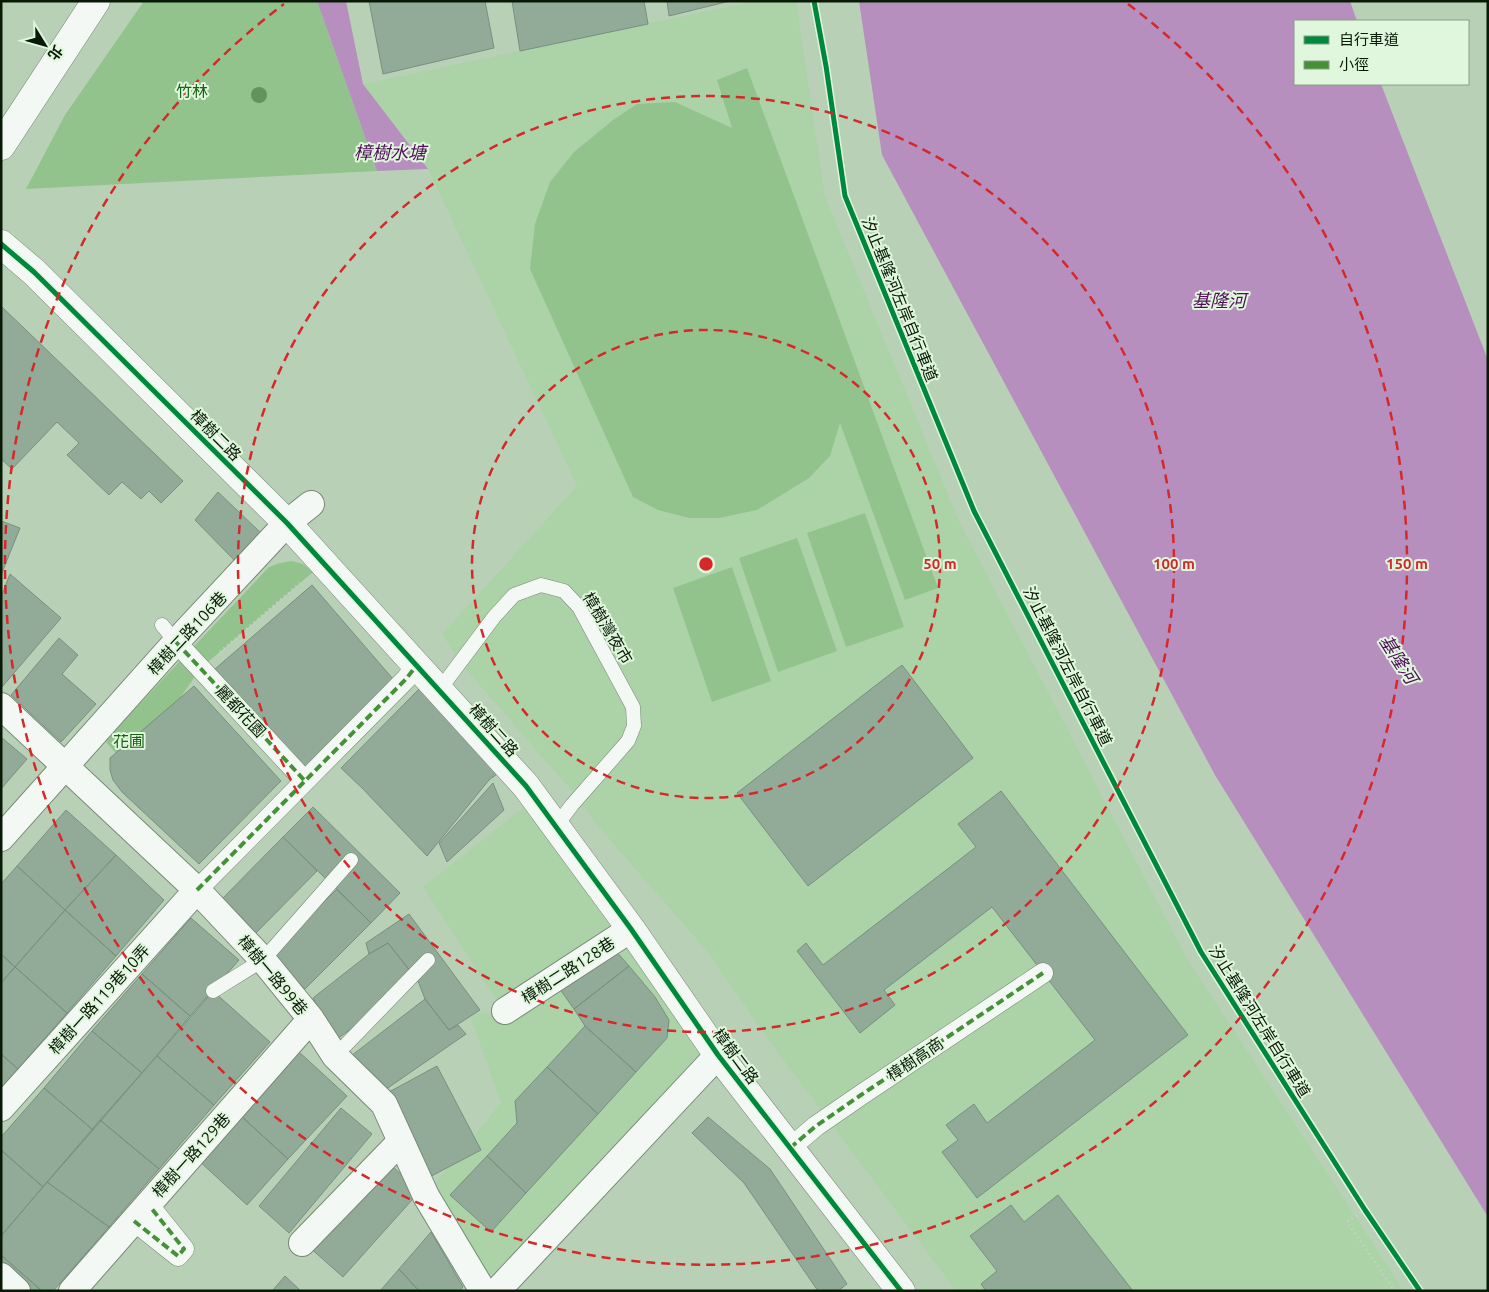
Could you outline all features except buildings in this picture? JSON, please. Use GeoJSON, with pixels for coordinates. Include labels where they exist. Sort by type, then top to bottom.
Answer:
{"type":"FeatureCollection","features":[{"type":"Feature","properties":{"kind":"street"},"geometry":{"type":"LineString","coordinates":[[1,146],[96,1]]}},
{"type":"Feature","properties":{"kind":"street","name":"樟樹二路"},"geometry":{"type":"LineString","coordinates":[[1,244],[34,272],[288,523],[526,786],[631,929],[718,1055],[901,1291]]}},
{"type":"Feature","properties":{"kind":"street","name":"樟樹二路106巷"},"geometry":{"type":"LineString","coordinates":[[1,838],[138,686],[169,633],[311,504]]}},
{"type":"Feature","properties":{"kind":"street","name":"麗都花園"},"geometry":{"type":"LineString","coordinates":[[169,633],[305,781]]}},
{"type":"Feature","properties":{"kind":"street"},"geometry":{"type":"LineString","coordinates":[[197,890],[406,679],[417,665]]}},
{"type":"Feature","properties":{"kind":"street","name":"樟樹一路99巷"},"geometry":{"type":"LineString","coordinates":[[1,706],[197,890],[263,960],[311,1019],[334,1056],[384,1104],[426,1196],[483,1291]]}},
{"type":"Feature","properties":{"kind":"street","name":"樟樹一路119巷10弄"},"geometry":{"type":"LineString","coordinates":[[1,1108],[197,890]]}},
{"type":"Feature","properties":{"kind":"street","name":"樟樹二路128巷"},"geometry":{"type":"LineString","coordinates":[[505,1011],[631,929]]}},
{"type":"Feature","properties":{"kind":"street","name":"樟樹高商"},"geometry":{"type":"LineString","coordinates":[[790,1148],[816,1126],[861,1095],[1043,974]]}},
{"type":"Feature","properties":{"kind":"street","name":"樟樹一路129巷"},"geometry":{"type":"LineString","coordinates":[[72,1291],[143,1215],[311,1019]]}},
{"type":"Feature","properties":{"kind":"street"},"geometry":{"type":"LineString","coordinates":[[497,1291],[718,1055]]}},
{"type":"Feature","properties":{"kind":"street"},"geometry":{"type":"LineString","coordinates":[[302,1243],[401,1141]]}},
{"type":"Feature","properties":{"kind":"street"},"geometry":{"type":"LineString","coordinates":[[1,1276],[17,1291]]}},
{"type":"Feature","properties":{"kind":"lane","name":"樟樹灣夜市"},"geometry":{"type":"LineString","coordinates":[[440,689],[494,616],[514,595],[541,585],[564,591],[579,607],[633,706],[634,726],[628,741],[556,826]]}},
{"type":"Feature","properties":{"kind":"lane"},"geometry":{"type":"LineString","coordinates":[[213,991],[263,960],[351,860]]}},
{"type":"Feature","properties":{"kind":"lane"},"geometry":{"type":"LineString","coordinates":[[334,1056],[428,960]]}},
{"type":"Feature","properties":{"kind":"path"},"geometry":{"type":"LineString","coordinates":[[1360,1201],[1371,1218]]}},
{"type":"Feature","properties":{"kind":"path"},"geometry":{"type":"LineString","coordinates":[[1365,1210],[1347,1222],[1395,1291]]}},
{"type":"Feature","properties":{"kind":"shaded area"},"geometry":{"type":"Polygon","coordinates":[[[755,1],[796,1],[825,196],[960,523],[1186,957],[1404,1291],[956,1291],[767,1038],[707,951],[595,823],[577,797],[462,665],[442,634],[577,486],[428,169],[363,84],[755,1]]]}},
{"type":"Feature","properties":{"kind":"shaded area"},"geometry":{"type":"Polygon","coordinates":[[[525,806],[622,938],[702,1054],[491,1279],[434,1184],[501,1103],[469,1013],[505,1014],[423,887],[525,806]]]}},
{"type":"Feature","properties":{"kind":"green space","name":"竹林"},"geometry":{"type":"Polygon","coordinates":[[[144,1],[317,1],[377,171],[26,189],[65,115],[144,1]]]}},
{"type":"Feature","properties":{"kind":"green space"},"geometry":{"type":"Polygon","coordinates":[[[747,68],[938,588],[905,600],[840,423],[830,456],[809,478],[757,510],[719,518],[689,518],[658,510],[633,497],[530,269],[535,224],[550,182],[574,152],[613,120],[637,104],[675,102],[732,128],[717,80],[747,68]]]}},
{"type":"Feature","properties":{"kind":"green space"},"geometry":{"type":"Polygon","coordinates":[[[865,513],[904,627],[846,647],[807,533],[865,513]]]}},
{"type":"Feature","properties":{"kind":"green space"},"geometry":{"type":"Polygon","coordinates":[[[797,538],[837,651],[778,672],[739,558],[797,538]]]}},
{"type":"Feature","properties":{"kind":"green space","name":"花圃"},"geometry":{"type":"Polygon","coordinates":[[[292,561],[303,564],[313,572],[201,668],[130,769],[106,742],[113,732],[269,567],[292,561]]]}},
{"type":"Feature","properties":{"kind":"green space"},"geometry":{"type":"Polygon","coordinates":[[[732,567],[771,681],[712,702],[673,588],[732,567]]]}},
{"type":"Feature","properties":{"kind":"water","name":"樟樹水塘"},"geometry":{"type":"Polygon","coordinates":[[[317,1],[346,1],[363,84],[428,169],[377,171],[317,1]]]}},
{"type":"Feature","properties":{"kind":"water","name":"基隆河"},"geometry":{"type":"Polygon","coordinates":[[[859,1],[1350,1],[1357,20],[1294,20],[1294,85],[1381,85],[1488,360],[1488,1217],[1215,775],[882,155],[859,1]]]}},
{"type":"Feature","properties":{"kind":"marked path"},"geometry":{"type":"LineString","coordinates":[[176,642],[305,781]]}},
{"type":"Feature","properties":{"kind":"marked path"},"geometry":{"type":"LineString","coordinates":[[197,890],[406,679],[417,665]]}},
{"type":"Feature","properties":{"kind":"marked path"},"geometry":{"type":"LineString","coordinates":[[790,1148],[816,1126],[1043,973]]}},
{"type":"Feature","properties":{"kind":"marked path"},"geometry":{"type":"LineString","coordinates":[[134,1221],[178,1256],[184,1249],[152,1209]]}},
{"type":"Feature","properties":{"kind":"cycle path","name":"汐止基隆河左岸自行車道"},"geometry":{"type":"LineString","coordinates":[[814,1],[826,66],[845,196],[974,511],[1201,952],[1365,1210],[1420,1291]]}},
{"type":"Feature","properties":{"kind":"cycle path"},"geometry":{"type":"LineString","coordinates":[[1,244],[34,272],[287,523],[526,786],[631,929],[718,1055],[901,1291]]}}]}
